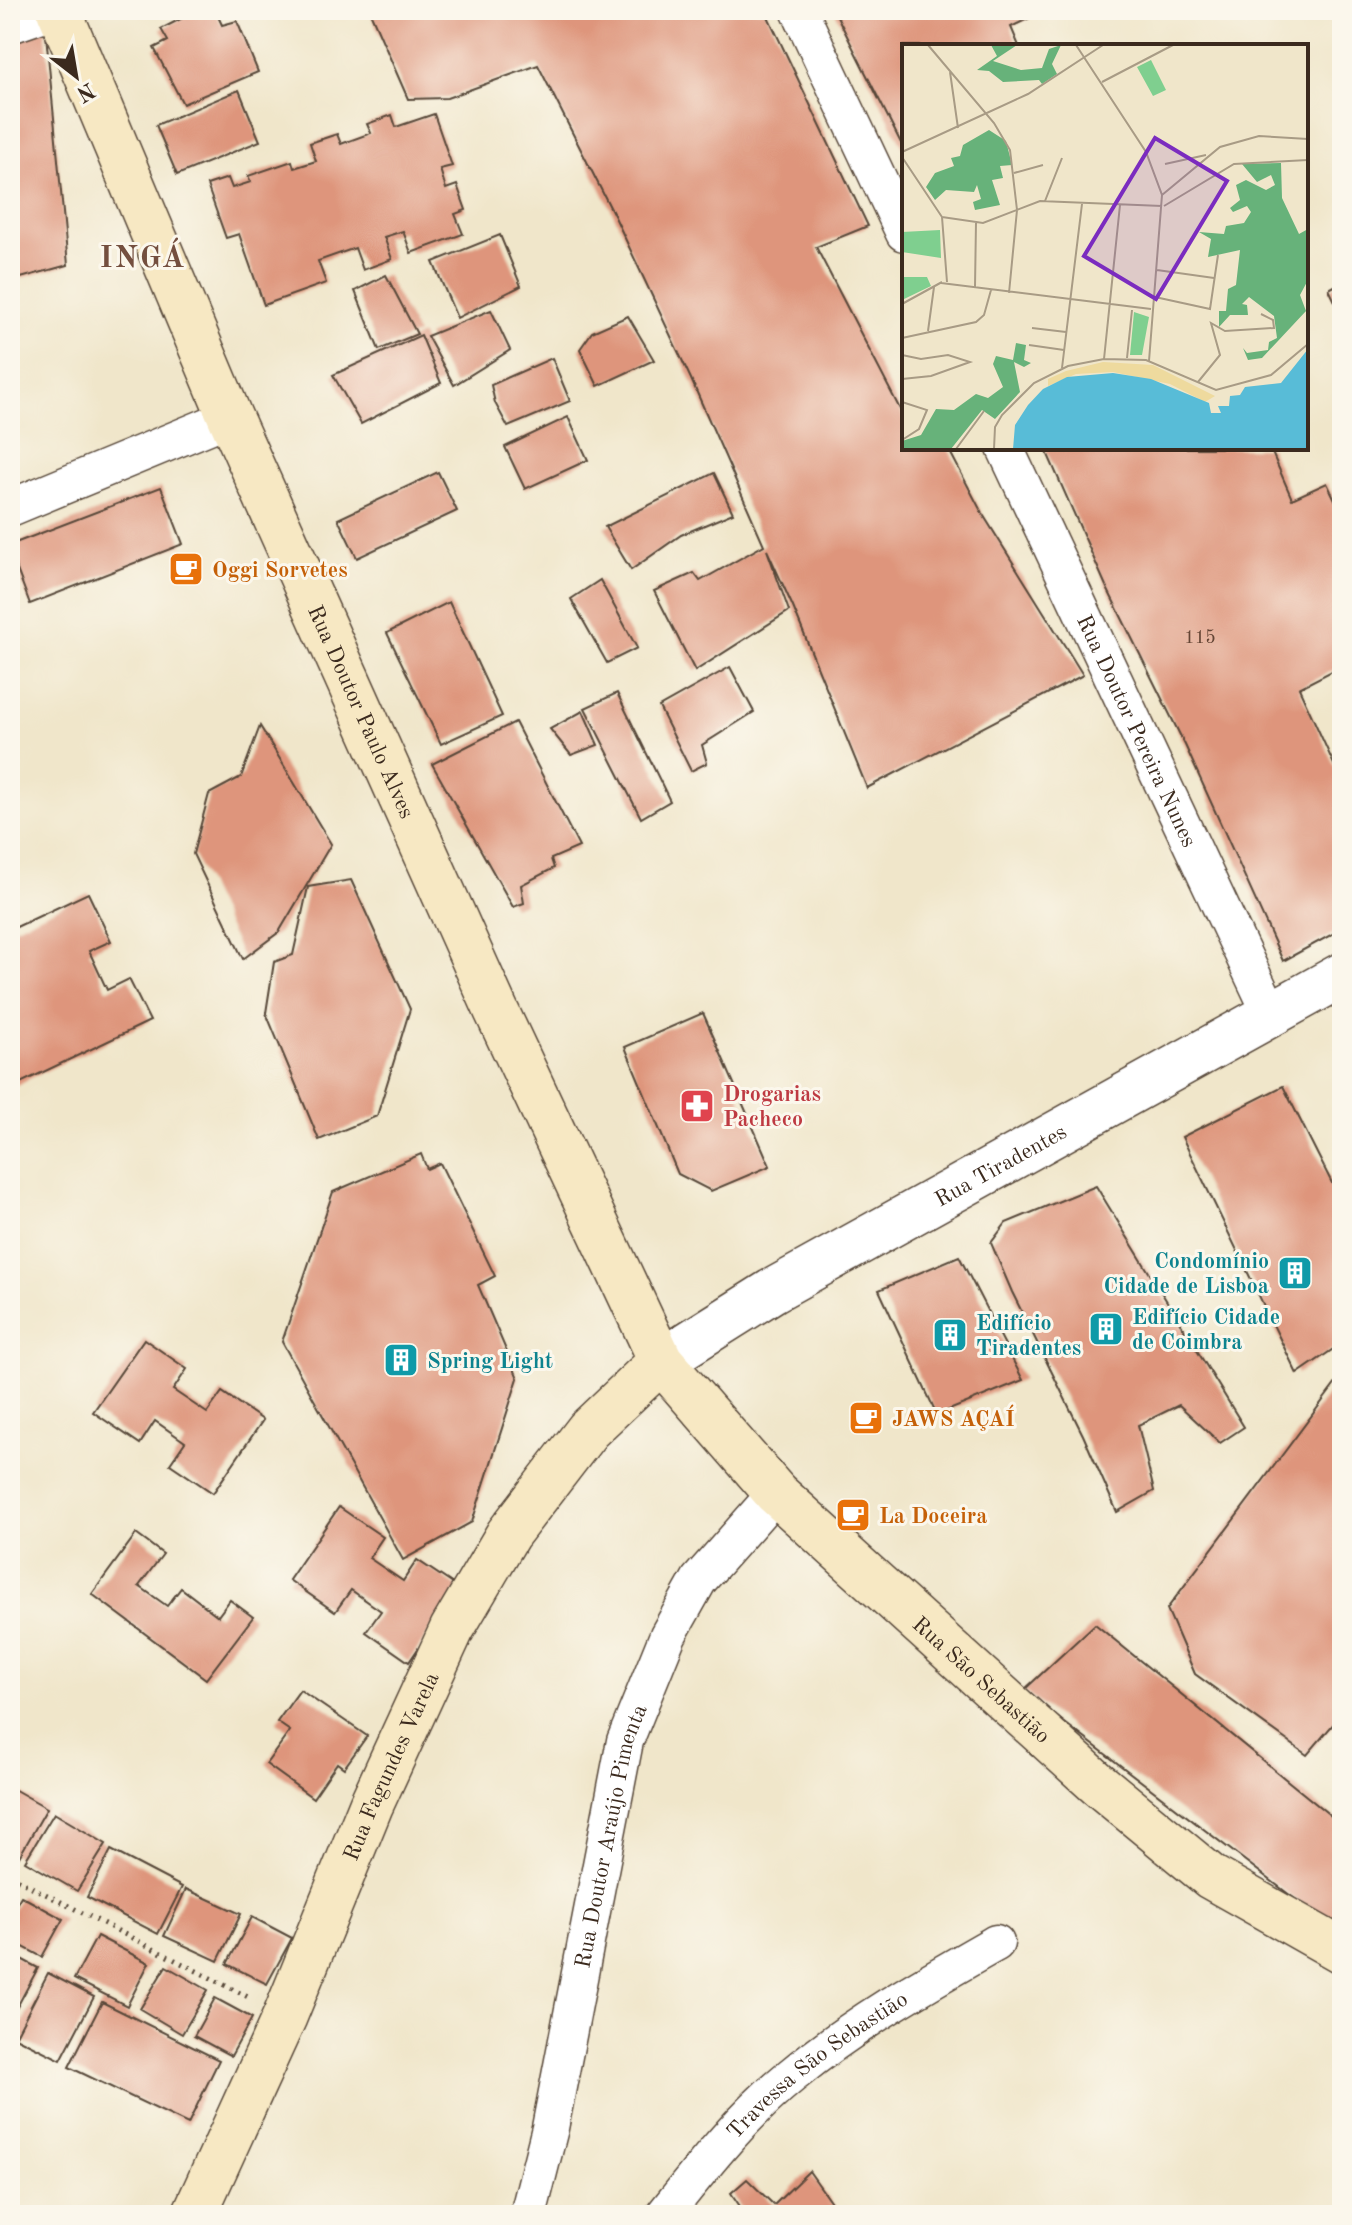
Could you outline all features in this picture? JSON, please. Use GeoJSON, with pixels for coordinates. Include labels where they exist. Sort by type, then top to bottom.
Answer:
{"type":"FeatureCollection","features":[{"type":"Feature","properties":{"kind":"main road","name":"Rua Doutor Paulo Alves"},"geometry":{"type":"LineString","coordinates":[[56,10],[230,417],[496,1010],[661,1361]]}},
{"type":"Feature","properties":{"kind":"main road","name":"Rua São Sebastião"},"geometry":{"type":"LineString","coordinates":[[661,1361],[776,1493],[1097,1783],[1211,1877],[1342,1951]]}},
{"type":"Feature","properties":{"kind":"main road","name":"Rua Fagundes Varela"},"geometry":{"type":"LineString","coordinates":[[194,2215],[285,2016],[371,1805],[452,1629],[508,1534],[588,1430],[661,1361]]}},
{"type":"Feature","properties":{"kind":"street"},"geometry":{"type":"LineString","coordinates":[[10,25],[56,10]]}},
{"type":"Feature","properties":{"kind":"street"},"geometry":{"type":"LineString","coordinates":[[799,10],[902,229]]}},
{"type":"Feature","properties":{"kind":"street"},"geometry":{"type":"LineString","coordinates":[[10,508],[230,417]]}},
{"type":"Feature","properties":{"kind":"street","name":"Rua Doutor Pereira Nunes"},"geometry":{"type":"LineString","coordinates":[[1006,450],[1271,1014]]}},
{"type":"Feature","properties":{"kind":"street","name":"Rua Tiradentes"},"geometry":{"type":"LineString","coordinates":[[661,1361],[772,1291],[1342,975]]}},
{"type":"Feature","properties":{"kind":"street","name":"Rua Doutor Araújo Pimenta"},"geometry":{"type":"LineString","coordinates":[[528,2215],[550,2128],[625,1741],[668,1635],[699,1580],[776,1493]]}},
{"type":"Feature","properties":{"kind":"street","name":"Travessa São Sebastião"},"geometry":{"type":"LineString","coordinates":[[664,2215],[718,2146],[789,2077],[876,2012],[996,1943]]}},
{"type":"Feature","properties":{"kind":"path"},"geometry":{"type":"LineString","coordinates":[[10,1876],[234,1991]]}},
{"type":"Feature","properties":{"kind":"building"},"geometry":{"type":"Polygon","coordinates":[[[198,10],[215,10],[222,25],[237,21],[258,72],[183,104],[154,48],[168,41],[161,29],[198,10]]]}},
{"type":"Feature","properties":{"kind":"building"},"geometry":{"type":"Polygon","coordinates":[[[369,10],[765,10],[868,226],[816,247],[902,413],[902,450],[949,450],[982,513],[1083,675],[867,788],[767,550],[789,611],[695,671],[654,591],[694,573],[700,581],[764,545],[615,217],[538,65],[447,98],[408,99],[369,10]]]}},
{"type":"Feature","properties":{"kind":"building"},"geometry":{"type":"Polygon","coordinates":[[[834,10],[1046,10],[1011,27],[1018,44],[902,44],[902,145],[834,10]]]}},
{"type":"Feature","properties":{"kind":"building"},"geometry":{"type":"Polygon","coordinates":[[[45,24],[68,265],[10,281],[10,34],[45,24]]]}},
{"type":"Feature","properties":{"kind":"building"},"geometry":{"type":"Polygon","coordinates":[[[239,90],[260,141],[177,175],[156,125],[239,90]]]}},
{"type":"Feature","properties":{"kind":"building"},"geometry":{"type":"Polygon","coordinates":[[[434,114],[452,166],[440,169],[446,189],[457,185],[466,210],[455,214],[463,234],[411,253],[403,231],[384,237],[392,259],[363,270],[355,248],[318,261],[326,283],[264,305],[239,234],[226,238],[207,185],[228,178],[232,188],[251,182],[248,176],[292,161],[294,168],[316,161],[310,143],[337,134],[341,144],[371,133],[367,124],[392,115],[396,127],[434,114]]]}},
{"type":"Feature","properties":{"kind":"building"},"geometry":{"type":"Polygon","coordinates":[[[500,235],[521,286],[457,318],[433,262],[500,235]]]}},
{"type":"Feature","properties":{"kind":"building"},"geometry":{"type":"Polygon","coordinates":[[[386,275],[417,334],[379,350],[355,291],[386,275]]]}},
{"type":"Feature","properties":{"kind":"building"},"geometry":{"type":"Polygon","coordinates":[[[1342,282],[1342,316],[1329,289],[1342,282]]]}},
{"type":"Feature","properties":{"kind":"building"},"geometry":{"type":"Polygon","coordinates":[[[491,310],[510,350],[454,385],[427,336],[491,310]]]}},
{"type":"Feature","properties":{"kind":"building"},"geometry":{"type":"Polygon","coordinates":[[[628,316],[654,360],[598,386],[580,349],[592,332],[628,316]]]}},
{"type":"Feature","properties":{"kind":"building"},"geometry":{"type":"Polygon","coordinates":[[[421,335],[441,383],[361,424],[333,375],[421,335]]]}},
{"type":"Feature","properties":{"kind":"building"},"geometry":{"type":"Polygon","coordinates":[[[552,358],[570,401],[508,427],[495,403],[491,385],[552,358]]]}},
{"type":"Feature","properties":{"kind":"building"},"geometry":{"type":"Polygon","coordinates":[[[568,417],[588,460],[525,489],[505,447],[568,417]]]}},
{"type":"Feature","properties":{"kind":"building"},"geometry":{"type":"Polygon","coordinates":[[[1046,450],[1271,450],[1292,499],[1327,483],[1342,514],[1342,666],[1299,688],[1342,782],[1342,929],[1283,961],[1185,745],[1106,586],[1046,450]]]}},
{"type":"Feature","properties":{"kind":"building"},"geometry":{"type":"Polygon","coordinates":[[[438,472],[457,511],[357,558],[338,519],[438,472]]]}},
{"type":"Feature","properties":{"kind":"building"},"geometry":{"type":"Polygon","coordinates":[[[714,473],[733,513],[681,535],[631,570],[605,527],[714,473]]]}},
{"type":"Feature","properties":{"kind":"building"},"geometry":{"type":"Polygon","coordinates":[[[161,487],[183,544],[30,604],[10,545],[161,487]]]}},
{"type":"Feature","properties":{"kind":"building"},"geometry":{"type":"Polygon","coordinates":[[[600,580],[637,648],[607,663],[571,599],[600,580]]]}},
{"type":"Feature","properties":{"kind":"building"},"geometry":{"type":"Polygon","coordinates":[[[449,602],[502,716],[441,744],[387,633],[449,602]]]}},
{"type":"Feature","properties":{"kind":"building"},"geometry":{"type":"Polygon","coordinates":[[[730,667],[754,712],[702,745],[707,763],[691,771],[659,707],[730,667]]]}},
{"type":"Feature","properties":{"kind":"building"},"geometry":{"type":"Polygon","coordinates":[[[617,693],[670,801],[641,818],[585,708],[617,693]]]}},
{"type":"Feature","properties":{"kind":"building"},"geometry":{"type":"Polygon","coordinates":[[[583,711],[598,745],[571,755],[550,729],[583,711]]]}},
{"type":"Feature","properties":{"kind":"building"},"geometry":{"type":"Polygon","coordinates":[[[515,722],[579,847],[551,859],[554,868],[521,885],[524,903],[513,907],[432,764],[515,722]]]}},
{"type":"Feature","properties":{"kind":"building"},"geometry":{"type":"Polygon","coordinates":[[[260,726],[331,844],[279,932],[243,959],[193,854],[209,794],[241,777],[260,726]]]}},
{"type":"Feature","properties":{"kind":"building"},"geometry":{"type":"Polygon","coordinates":[[[351,880],[410,1009],[377,1116],[319,1140],[266,1013],[274,962],[293,955],[308,887],[351,880]]]}},
{"type":"Feature","properties":{"kind":"building"},"geometry":{"type":"Polygon","coordinates":[[[88,893],[111,941],[89,951],[107,990],[129,979],[150,1021],[10,1088],[10,930],[88,893]]]}},
{"type":"Feature","properties":{"kind":"building","name":"Drogarias Pacheco"},"geometry":{"type":"Polygon","coordinates":[[[703,1013],[770,1166],[711,1191],[678,1174],[625,1047],[703,1013]]]}},
{"type":"Feature","properties":{"kind":"building","name":"Condomínio Cidade de Lisboa"},"geometry":{"type":"Polygon","coordinates":[[[1283,1086],[1342,1203],[1342,1343],[1297,1374],[1182,1137],[1283,1086]]]}},
{"type":"Feature","properties":{"kind":"building","name":"Spring Light"},"geometry":{"type":"Polygon","coordinates":[[[421,1154],[427,1169],[440,1163],[495,1276],[478,1285],[518,1378],[472,1522],[403,1560],[282,1342],[333,1192],[421,1154]]]}},
{"type":"Feature","properties":{"kind":"building","name":"Edifício Cidade de Coimbra"},"geometry":{"type":"Polygon","coordinates":[[[1096,1186],[1244,1427],[1220,1443],[1179,1405],[1138,1425],[1154,1491],[1117,1512],[991,1243],[1006,1223],[1096,1186]]]}},
{"type":"Feature","properties":{"kind":"building","name":"Edifício Tiradentes"},"geometry":{"type":"Polygon","coordinates":[[[959,1256],[1023,1380],[937,1415],[879,1290],[959,1256]]]}},
{"type":"Feature","properties":{"kind":"building"},"geometry":{"type":"Polygon","coordinates":[[[144,1339],[187,1369],[173,1390],[207,1413],[222,1392],[263,1420],[213,1493],[170,1464],[185,1442],[155,1421],[140,1444],[93,1412],[144,1339]]]}},
{"type":"Feature","properties":{"kind":"building"},"geometry":{"type":"Polygon","coordinates":[[[1342,1375],[1342,1714],[1307,1755],[1195,1674],[1167,1609],[1342,1375]]]}},
{"type":"Feature","properties":{"kind":"building"},"geometry":{"type":"Polygon","coordinates":[[[339,1507],[383,1537],[369,1558],[403,1581],[417,1560],[459,1588],[409,1662],[366,1632],[381,1611],[351,1590],[335,1612],[289,1580],[339,1507]]]}},
{"type":"Feature","properties":{"kind":"building"},"geometry":{"type":"Polygon","coordinates":[[[136,1534],[163,1554],[139,1586],[167,1606],[181,1588],[218,1616],[230,1600],[253,1617],[206,1679],[92,1594],[136,1534]]]}},
{"type":"Feature","properties":{"kind":"building"},"geometry":{"type":"Polygon","coordinates":[[[1095,1624],[1342,1825],[1342,1919],[1337,1931],[1023,1691],[1095,1624]]]}},
{"type":"Feature","properties":{"kind":"building"},"geometry":{"type":"Polygon","coordinates":[[[300,1690],[367,1736],[344,1768],[337,1763],[313,1798],[266,1764],[290,1731],[277,1722],[300,1690]]]}},
{"type":"Feature","properties":{"kind":"building"},"geometry":{"type":"Polygon","coordinates":[[[10,1787],[47,1808],[19,1857],[10,1852],[10,1787]]]}},
{"type":"Feature","properties":{"kind":"building"},"geometry":{"type":"Polygon","coordinates":[[[54,1813],[106,1844],[77,1891],[25,1861],[54,1813]]]}},
{"type":"Feature","properties":{"kind":"building"},"geometry":{"type":"Polygon","coordinates":[[[111,1850],[182,1887],[158,1934],[87,1897],[111,1850]]]}},
{"type":"Feature","properties":{"kind":"building"},"geometry":{"type":"Polygon","coordinates":[[[186,1889],[241,1914],[218,1961],[164,1936],[186,1889]]]}},
{"type":"Feature","properties":{"kind":"building"},"geometry":{"type":"Polygon","coordinates":[[[21,1896],[63,1919],[42,1957],[10,1940],[10,1915],[21,1896]]]}},
{"type":"Feature","properties":{"kind":"building"},"geometry":{"type":"Polygon","coordinates":[[[252,1917],[292,1938],[267,1984],[227,1964],[252,1917]]]}},
{"type":"Feature","properties":{"kind":"building"},"geometry":{"type":"Polygon","coordinates":[[[97,1936],[149,1963],[127,2006],[74,1979],[97,1936]]]}},
{"type":"Feature","properties":{"kind":"building"},"geometry":{"type":"Polygon","coordinates":[[[10,1953],[38,1968],[10,2020],[10,1953]]]}},
{"type":"Feature","properties":{"kind":"building"},"geometry":{"type":"Polygon","coordinates":[[[166,1966],[208,1990],[182,2034],[140,2009],[166,1966]]]}},
{"type":"Feature","properties":{"kind":"building"},"geometry":{"type":"Polygon","coordinates":[[[48,1973],[94,1997],[61,2060],[15,2037],[48,1973]]]}},
{"type":"Feature","properties":{"kind":"building"},"geometry":{"type":"Polygon","coordinates":[[[215,1998],[252,2018],[231,2056],[194,2036],[215,1998]]]}},
{"type":"Feature","properties":{"kind":"building"},"geometry":{"type":"Polygon","coordinates":[[[102,2002],[219,2060],[188,2124],[69,2067],[102,2002]]]}},
{"type":"Feature","properties":{"kind":"building"},"geometry":{"type":"Polygon","coordinates":[[[809,2171],[840,2215],[746,2215],[731,2193],[747,2179],[774,2205],[809,2171]]]}},
{"type":"Feature","properties":{"kind":"place","name":"Oggi Sorvetes"},"geometry":{"type":"Point","coordinates":[186,569]}},
{"type":"Feature","properties":{"kind":"place","name":"Drogarias Pacheco"},"geometry":{"type":"Point","coordinates":[697,1106]}},
{"type":"Feature","properties":{"kind":"place","name":"Condomínio Cidade de Lisboa"},"geometry":{"type":"Point","coordinates":[1295,1273]}},
{"type":"Feature","properties":{"kind":"place","name":"Edifício Cidade de Coimbra"},"geometry":{"type":"Point","coordinates":[1106,1329]}},
{"type":"Feature","properties":{"kind":"place","name":"Edifício Tiradentes"},"geometry":{"type":"Point","coordinates":[950,1335]}},
{"type":"Feature","properties":{"kind":"place","name":"Spring Light"},"geometry":{"type":"Point","coordinates":[401,1360]}},
{"type":"Feature","properties":{"kind":"place","name":"JAWS AÇAÍ"},"geometry":{"type":"Point","coordinates":[866,1418]}},
{"type":"Feature","properties":{"kind":"place","name":"La Doceira"},"geometry":{"type":"Point","coordinates":[853,1515]}},
{"type":"Feature","properties":{"kind":"district","name":"INGÁ"},"geometry":{"type":"Point","coordinates":[143,257]}}]}
